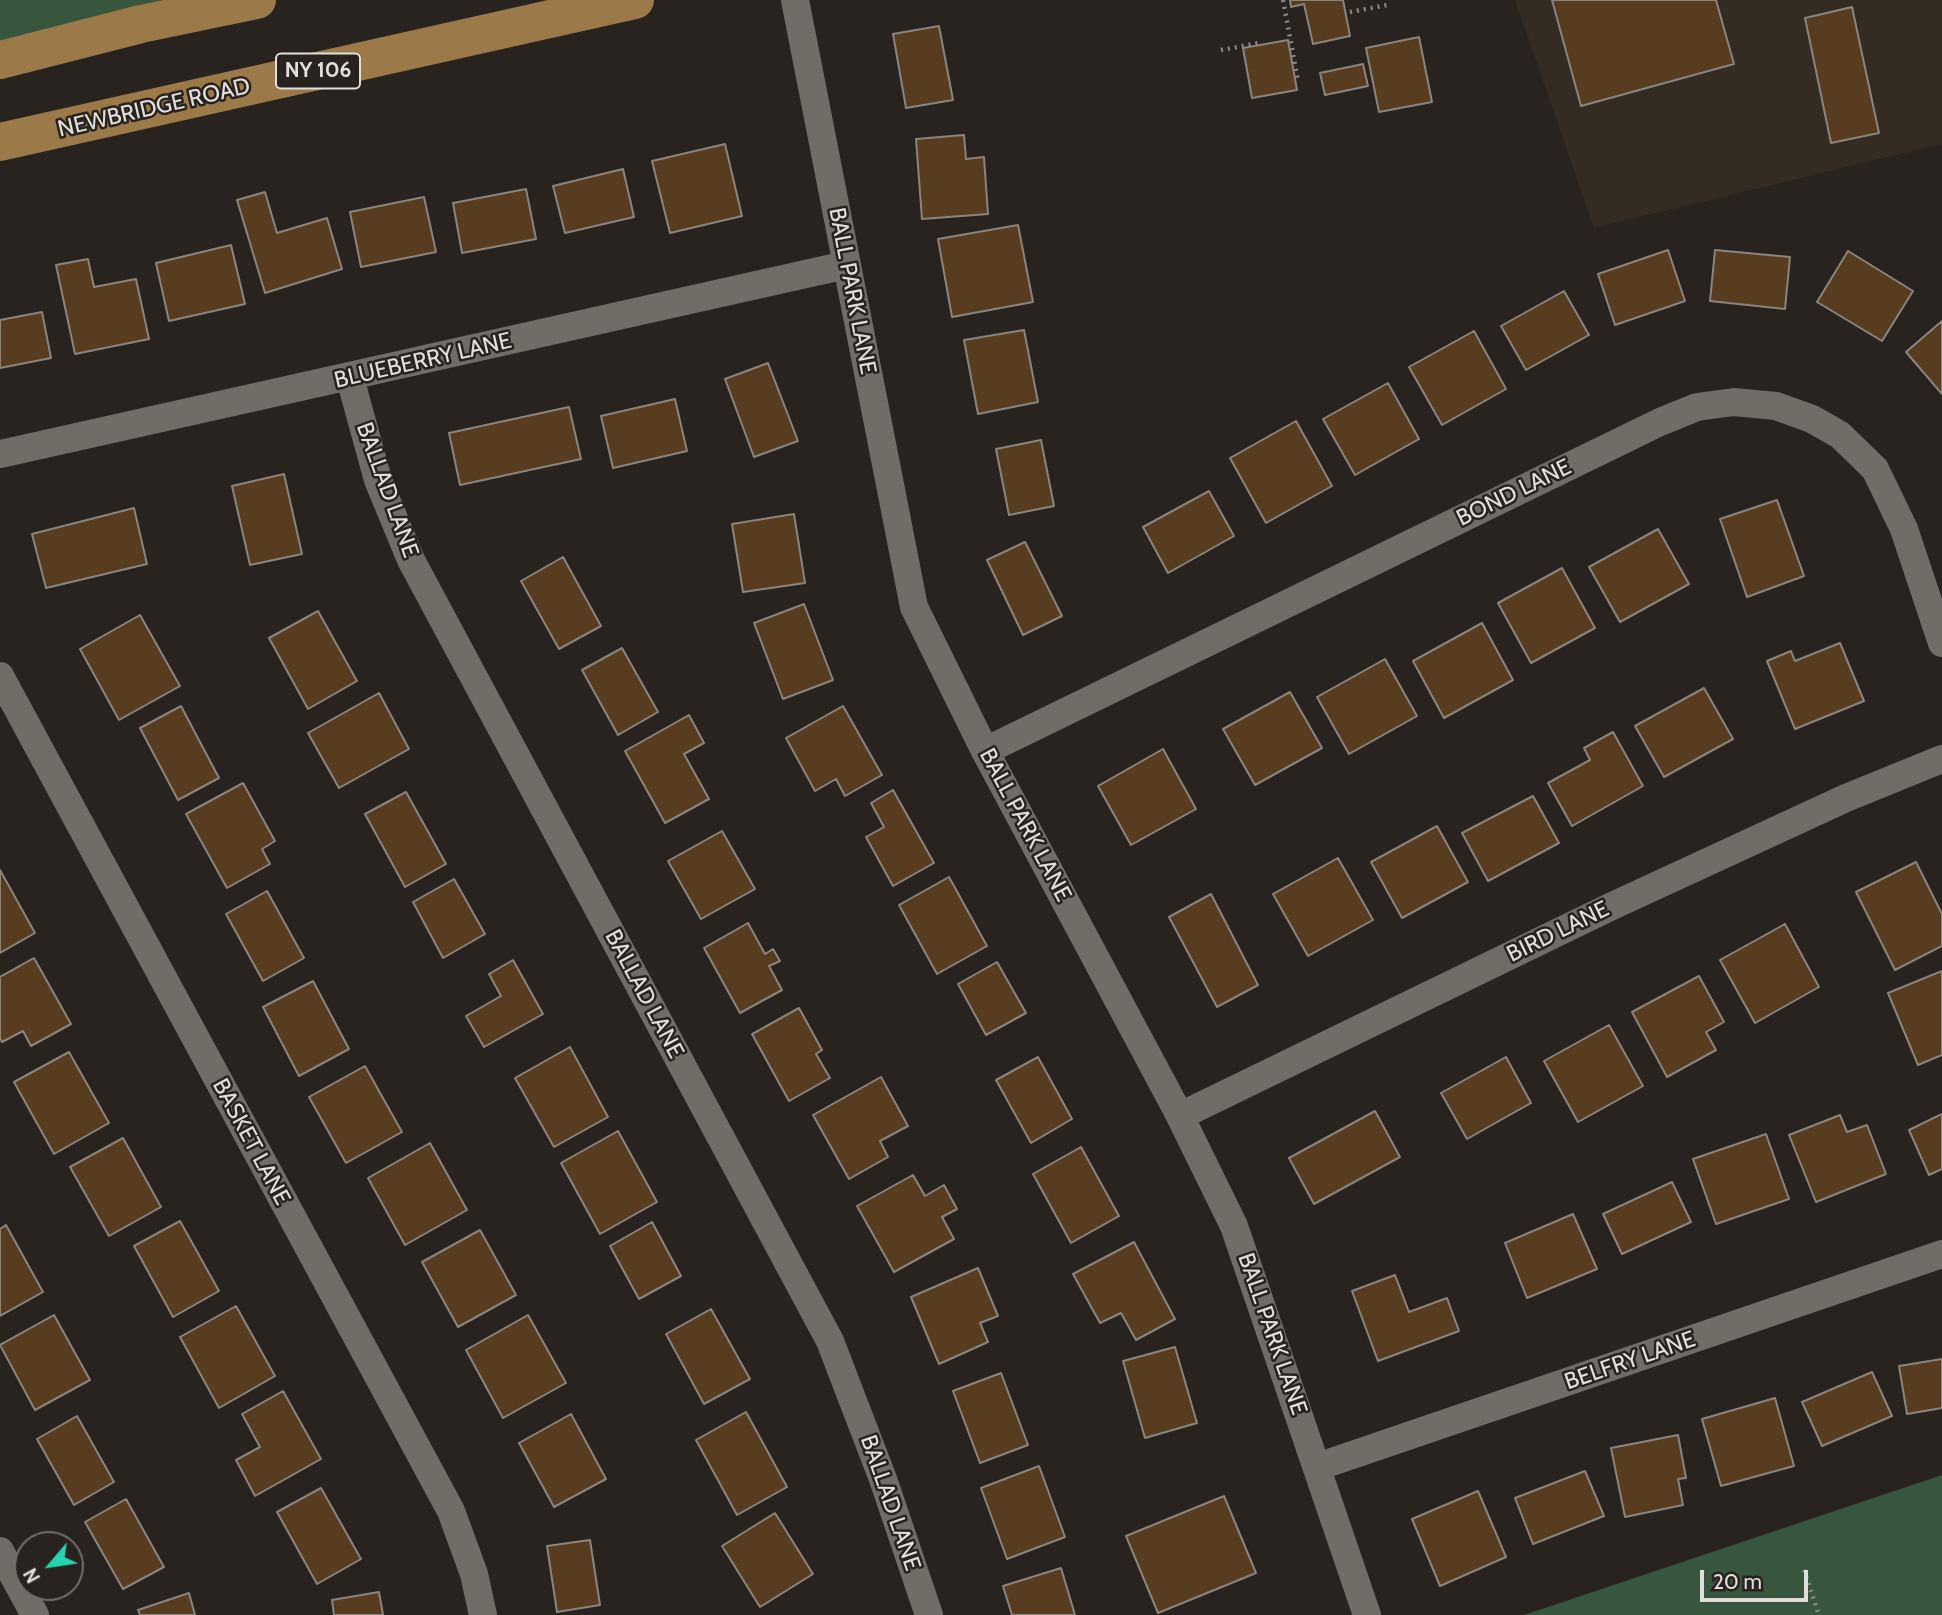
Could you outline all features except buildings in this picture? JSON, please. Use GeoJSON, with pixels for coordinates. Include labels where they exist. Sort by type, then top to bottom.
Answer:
{"type":"FeatureCollection","features":[{"type":"Feature","properties":{"kind":"main road"},"geometry":{"type":"LineString","coordinates":[[0,60],[141,24],[257,0]]}},
{"type":"Feature","properties":{"kind":"main road","name":"NEWBRIDGE ROAD"},"geometry":{"type":"LineString","coordinates":[[0,142],[635,0]]}},
{"type":"Feature","properties":{"kind":"street","name":"BALL PARK LANE"},"geometry":{"type":"LineString","coordinates":[[795,0],[914,607],[985,751],[1180,1116],[1234,1226],[1367,1615]]}},
{"type":"Feature","properties":{"kind":"street","name":"BLUEBERRY LANE"},"geometry":{"type":"LineString","coordinates":[[0,454],[350,378],[846,265]]}},
{"type":"Feature","properties":{"kind":"street","name":"BALLAD LANE"},"geometry":{"type":"LineString","coordinates":[[350,378],[378,480],[411,561],[830,1341],[883,1479],[929,1615]]}},
{"type":"Feature","properties":{"kind":"street","name":"BOND LANE"},"geometry":{"type":"LineString","coordinates":[[985,751],[1660,422],[1697,407],[1734,402],[1776,406],[1812,419],[1840,435],[1875,469],[1904,529],[1942,643]]}},
{"type":"Feature","properties":{"kind":"street","name":"BASKET LANE"},"geometry":{"type":"LineString","coordinates":[[0,676],[451,1511],[474,1574],[483,1615]]}},
{"type":"Feature","properties":{"kind":"street","name":"BIRD LANE"},"geometry":{"type":"LineString","coordinates":[[1180,1116],[1610,906],[1846,798],[1942,760]]}},
{"type":"Feature","properties":{"kind":"street","name":"BELFRY LANE"},"geometry":{"type":"LineString","coordinates":[[1317,1467],[1942,1254]]}},
{"type":"Feature","properties":{"kind":"street"},"geometry":{"type":"LineString","coordinates":[[0,1551],[35,1615]]}},
{"type":"Feature","properties":{"kind":"path"},"geometry":{"type":"LineString","coordinates":[[1283,0],[1298,81]]}},
{"type":"Feature","properties":{"kind":"path"},"geometry":{"type":"LineString","coordinates":[[1350,12],[1387,5]]}},
{"type":"Feature","properties":{"kind":"path"},"geometry":{"type":"LineString","coordinates":[[1221,50],[1259,43]]}},
{"type":"Feature","properties":{"kind":"path"},"geometry":{"type":"LineString","coordinates":[[1804,1570],[1819,1615]]}},
{"type":"Feature","properties":{"kind":"shaded area"},"geometry":{"type":"Polygon","coordinates":[[[1515,0],[1942,0],[1942,144],[1594,228],[1515,0]]]}},
{"type":"Feature","properties":{"kind":"green space"},"geometry":{"type":"Polygon","coordinates":[[[0,0],[160,0],[168,17],[0,58],[0,0]]]}},
{"type":"Feature","properties":{"kind":"green space"},"geometry":{"type":"Polygon","coordinates":[[[1942,1475],[1942,1615],[1524,1615],[1942,1475]]]}}]}
